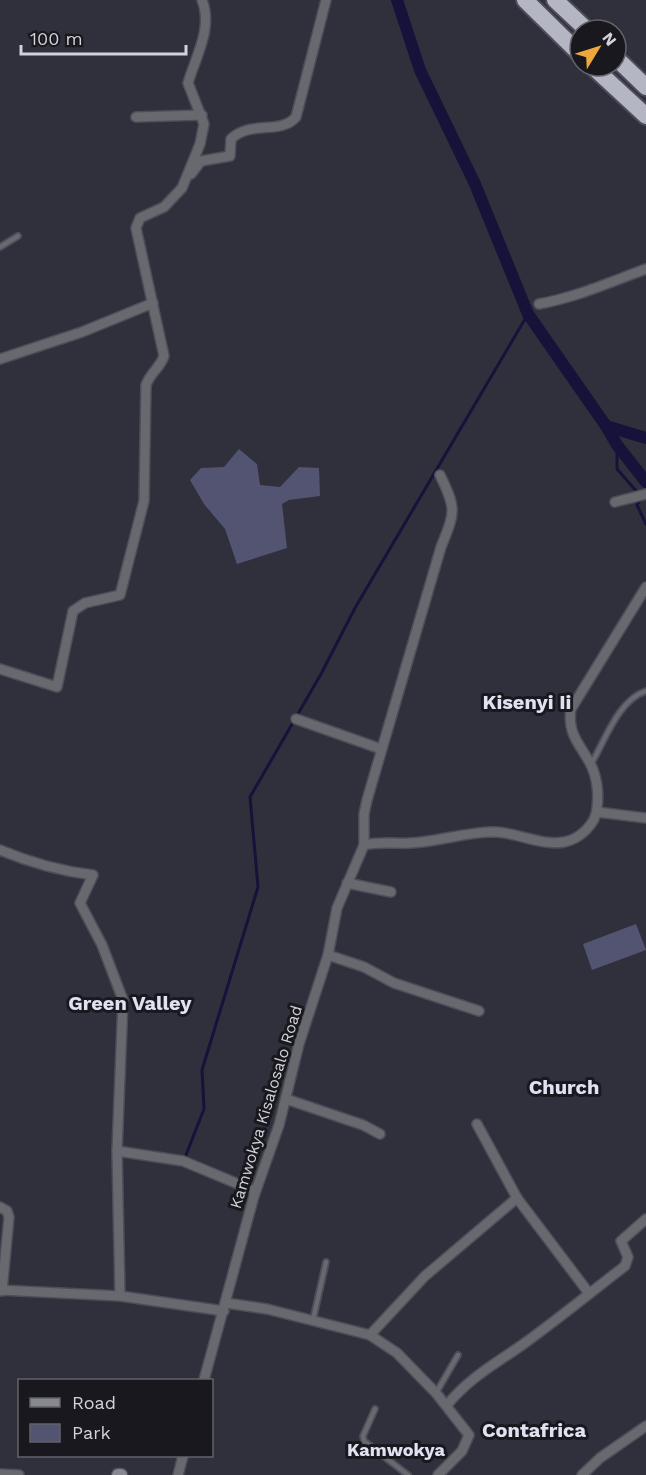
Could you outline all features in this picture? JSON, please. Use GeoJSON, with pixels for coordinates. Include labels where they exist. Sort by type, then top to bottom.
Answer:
{"type":"FeatureCollection","features":[{"type":"Feature","properties":{"kind":"highway"},"geometry":{"type":"LineString","coordinates":[[525,0],[568,42]]}},
{"type":"Feature","properties":{"kind":"highway"},"geometry":{"type":"LineString","coordinates":[[555,0],[574,18]]}},
{"type":"Feature","properties":{"kind":"highway"},"geometry":{"type":"LineString","coordinates":[[628,70],[646,87]]}},
{"type":"Feature","properties":{"kind":"highway"},"geometry":{"type":"LineString","coordinates":[[605,78],[646,116]]}},
{"type":"Feature","properties":{"kind":"street"},"geometry":{"type":"LineString","coordinates":[[182,188],[203,134],[202,115],[188,83],[202,42],[207,17],[202,0]]}},
{"type":"Feature","properties":{"kind":"street"},"geometry":{"type":"LineString","coordinates":[[0,669],[57,687],[73,610],[85,603],[120,595],[144,501],[146,385],[150,373],[160,365],[164,356],[136,228],[140,218],[164,207],[182,188],[201,161],[230,156],[231,139],[244,129],[286,124],[296,117],[326,0]]}},
{"type":"Feature","properties":{"kind":"street"},"geometry":{"type":"LineString","coordinates":[[136,117],[202,115]]}},
{"type":"Feature","properties":{"kind":"street"},"geometry":{"type":"LineString","coordinates":[[539,304],[590,292],[612,279],[646,269]]}},
{"type":"Feature","properties":{"kind":"street"},"geometry":{"type":"LineString","coordinates":[[0,359],[82,332],[153,303]]}},
{"type":"Feature","properties":{"kind":"street"},"geometry":{"type":"LineString","coordinates":[[440,475],[451,498],[454,514],[441,547],[381,749],[364,814],[364,845],[378,842],[410,843],[462,834],[498,832],[564,842],[577,837],[590,826],[597,812],[597,786],[591,765],[571,731],[571,709],[646,587]]}},
{"type":"Feature","properties":{"kind":"street"},"geometry":{"type":"LineString","coordinates":[[615,502],[646,494]]}},
{"type":"Feature","properties":{"kind":"street"},"geometry":{"type":"LineString","coordinates":[[296,719],[381,749]]}},
{"type":"Feature","properties":{"kind":"street"},"geometry":{"type":"LineString","coordinates":[[597,812],[646,818]]}},
{"type":"Feature","properties":{"kind":"street","name":"Kamwokya Kisalosalo Road"},"geometry":{"type":"LineString","coordinates":[[204,1379],[255,1191],[286,1099],[299,1044],[328,955],[337,908],[364,845]]}},
{"type":"Feature","properties":{"kind":"street"},"geometry":{"type":"LineString","coordinates":[[0,850],[29,863],[61,871],[93,875],[80,903],[102,945],[123,1000],[117,1151],[120,1296]]}},
{"type":"Feature","properties":{"kind":"street"},"geometry":{"type":"LineString","coordinates":[[346,883],[391,892]]}},
{"type":"Feature","properties":{"kind":"street"},"geometry":{"type":"LineString","coordinates":[[328,955],[364,967],[394,983],[479,1011]]}},
{"type":"Feature","properties":{"kind":"street"},"geometry":{"type":"LineString","coordinates":[[286,1099],[363,1125],[380,1134]]}},
{"type":"Feature","properties":{"kind":"street"},"geometry":{"type":"LineString","coordinates":[[477,1124],[517,1198],[588,1292]]}},
{"type":"Feature","properties":{"kind":"street"},"geometry":{"type":"LineString","coordinates":[[117,1151],[183,1161],[255,1191]]}},
{"type":"Feature","properties":{"kind":"street"},"geometry":{"type":"LineString","coordinates":[[370,1335],[425,1276],[517,1198]]}},
{"type":"Feature","properties":{"kind":"street"},"geometry":{"type":"LineString","coordinates":[[0,1207],[7,1211],[9,1217],[1,1291],[120,1296],[225,1307],[313,1320],[370,1335],[397,1353],[467,1429],[470,1437],[462,1451],[438,1475]]}},
{"type":"Feature","properties":{"kind":"street"},"geometry":{"type":"LineString","coordinates":[[447,1405],[463,1385],[522,1345],[627,1264],[621,1241],[646,1219]]}},
{"type":"Feature","properties":{"kind":"street"},"geometry":{"type":"LineString","coordinates":[[582,1475],[600,1458],[646,1426]]}},
{"type":"Feature","properties":{"kind":"street"},"geometry":{"type":"LineString","coordinates":[[178,1475],[182,1457]]}},
{"type":"Feature","properties":{"kind":"street"},"geometry":{"type":"LineString","coordinates":[[0,1474],[18,1475]]}},
{"type":"Feature","properties":{"kind":"lane"},"geometry":{"type":"LineString","coordinates":[[0,247],[18,236]]}},
{"type":"Feature","properties":{"kind":"lane"},"geometry":{"type":"LineString","coordinates":[[591,765],[626,704],[635,695],[646,691]]}},
{"type":"Feature","properties":{"kind":"lane"},"geometry":{"type":"LineString","coordinates":[[313,1320],[326,1262]]}},
{"type":"Feature","properties":{"kind":"lane"},"geometry":{"type":"LineString","coordinates":[[436,1393],[459,1355]]}},
{"type":"Feature","properties":{"kind":"lane"},"geometry":{"type":"LineString","coordinates":[[375,1408],[363,1436],[364,1441],[408,1475]]}},
{"type":"Feature","properties":{"kind":"green space"},"geometry":{"type":"Polygon","coordinates":[[[239,449],[257,464],[260,485],[280,487],[299,467],[319,468],[320,496],[289,500],[282,504],[287,548],[237,564],[225,529],[204,504],[190,480],[201,468],[224,467],[239,449]]]}},
{"type":"Feature","properties":{"kind":"green space"},"geometry":{"type":"Polygon","coordinates":[[[636,924],[646,950],[592,970],[583,944],[636,924]]]}},
{"type":"Feature","properties":{"kind":"waterway"},"geometry":{"type":"LineString","coordinates":[[397,0],[420,70],[475,184],[528,314],[617,445],[646,482]]}},
{"type":"Feature","properties":{"kind":"waterway"},"geometry":{"type":"LineString","coordinates":[[184,1160],[204,1109],[202,1070],[258,887],[250,797],[321,674],[355,608],[528,314]]}},
{"type":"Feature","properties":{"kind":"waterway"},"geometry":{"type":"LineString","coordinates":[[606,426],[646,438]]}},
{"type":"Feature","properties":{"kind":"waterway"},"geometry":{"type":"LineString","coordinates":[[617,445],[617,469],[638,493]]}},
{"type":"Feature","properties":{"kind":"waterway"},"geometry":{"type":"LineString","coordinates":[[641,499],[637,505],[646,524]]}},
{"type":"Feature","properties":{"kind":"district","name":"Kisenyi Ii"},"geometry":{"type":"Point","coordinates":[527,702]}},
{"type":"Feature","properties":{"kind":"district","name":"Green Valley"},"geometry":{"type":"Point","coordinates":[130,1003]}},
{"type":"Feature","properties":{"kind":"district","name":"Church"},"geometry":{"type":"Point","coordinates":[564,1087]}},
{"type":"Feature","properties":{"kind":"district","name":"Contafrica"},"geometry":{"type":"Point","coordinates":[534,1430]}},
{"type":"Feature","properties":{"kind":"district","name":"Kamwokya"},"geometry":{"type":"Point","coordinates":[396,1449]}}]}
